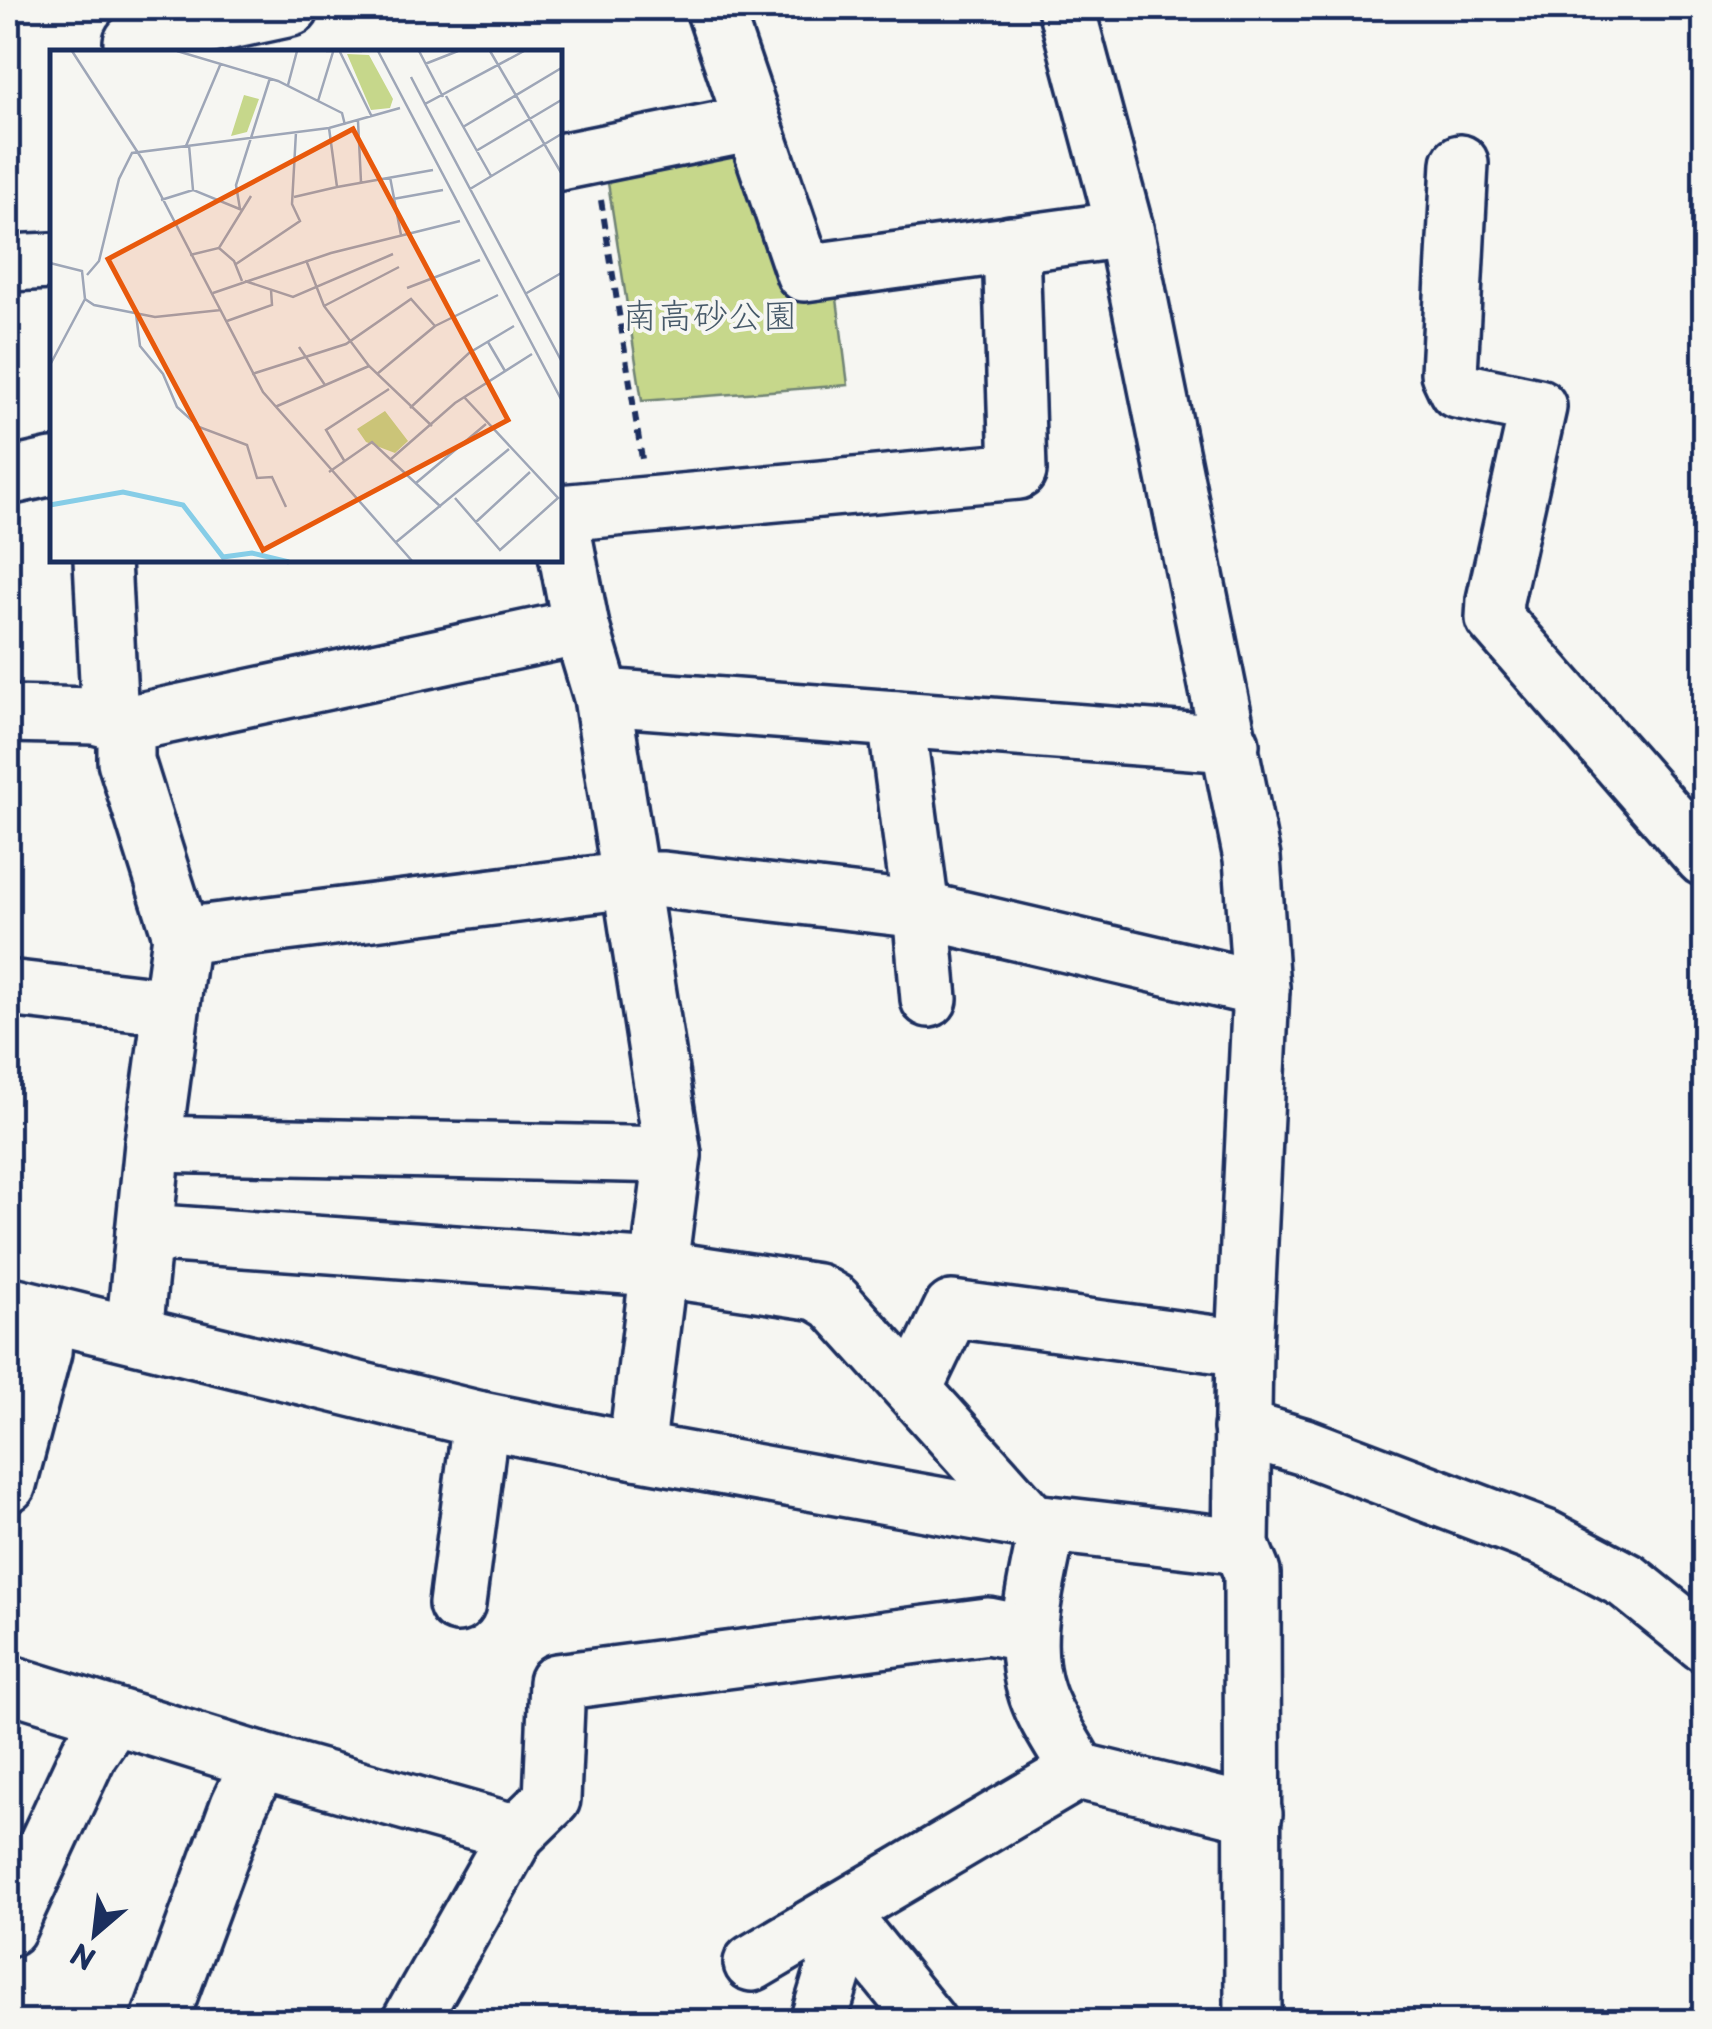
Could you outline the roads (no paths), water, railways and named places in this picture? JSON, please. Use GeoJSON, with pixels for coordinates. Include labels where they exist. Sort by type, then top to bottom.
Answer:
{"type":"FeatureCollection","features":[{"type":"Feature","properties":{"kind":"street"},"geometry":{"type":"LineString","coordinates":[[130,34],[291,8]]}},
{"type":"Feature","properties":{"kind":"street"},"geometry":{"type":"LineString","coordinates":[[714,8],[804,272],[1125,229]]}},
{"type":"Feature","properties":{"kind":"street"},"geometry":{"type":"LineString","coordinates":[[1066,8],[1125,229],[1252,858],[1261,989],[1244,1348],[1241,1546],[1252,1573],[1253,2022]]}},
{"type":"Feature","properties":{"kind":"street"},"geometry":{"type":"LineString","coordinates":[[577,158],[753,123]]}},
{"type":"Feature","properties":{"kind":"street"},"geometry":{"type":"LineString","coordinates":[[1460,164],[1449,373],[1457,390],[1538,407],[1494,600],[1494,618],[1704,858]]}},
{"type":"Feature","properties":{"kind":"street"},"geometry":{"type":"LineString","coordinates":[[562,516],[1018,470],[1011,244]]}},
{"type":"Feature","properties":{"kind":"street"},"geometry":{"type":"LineString","coordinates":[[8,264],[50,260]]}},
{"type":"Feature","properties":{"kind":"street"},"geometry":{"type":"LineString","coordinates":[[8,477],[50,467]]}},
{"type":"Feature","properties":{"kind":"street"},"geometry":{"type":"LineString","coordinates":[[562,527],[581,627],[602,698],[673,1154],[636,1451]]}},
{"type":"Feature","properties":{"kind":"street"},"geometry":{"type":"LineString","coordinates":[[102,562],[118,722],[126,761],[181,936],[152,1144],[134,1333]]}},
{"type":"Feature","properties":{"kind":"street"},"geometry":{"type":"LineString","coordinates":[[8,714],[95,716],[118,722],[581,627]]}},
{"type":"Feature","properties":{"kind":"street"},"geometry":{"type":"LineString","coordinates":[[602,698],[1231,744]]}},
{"type":"Feature","properties":{"kind":"street"},"geometry":{"type":"LineString","coordinates":[[896,718],[929,999]]}},
{"type":"Feature","properties":{"kind":"street"},"geometry":{"type":"LineString","coordinates":[[181,936],[630,880],[662,880],[921,910],[1261,989]]}},
{"type":"Feature","properties":{"kind":"street"},"geometry":{"type":"LineString","coordinates":[[8,988],[171,1008]]}},
{"type":"Feature","properties":{"kind":"street"},"geometry":{"type":"LineString","coordinates":[[152,1144],[673,1154]]}},
{"type":"Feature","properties":{"kind":"street"},"geometry":{"type":"LineString","coordinates":[[144,1232],[656,1268],[818,1292],[834,1302],[1040,1523],[1029,1658],[1038,1696],[1078,1771]]}},
{"type":"Feature","properties":{"kind":"street"},"geometry":{"type":"LineString","coordinates":[[27,1309],[482,1420],[636,1451],[1040,1523],[1241,1546]]}},
{"type":"Feature","properties":{"kind":"street"},"geometry":{"type":"LineString","coordinates":[[8,1484],[43,1352],[27,1309]]}},
{"type":"Feature","properties":{"kind":"street"},"geometry":{"type":"LineString","coordinates":[[914,1388],[952,1310],[1244,1348]]}},
{"type":"Feature","properties":{"kind":"street"},"geometry":{"type":"LineString","coordinates":[[457,1604],[482,1420]]}},
{"type":"Feature","properties":{"kind":"street"},"geometry":{"type":"LineString","coordinates":[[1242,1428],[1306,1447],[1545,1538],[1627,1582],[1704,1643]]}},
{"type":"Feature","properties":{"kind":"street"},"geometry":{"type":"LineString","coordinates":[[410,2022],[518,1833],[552,1798],[556,1682],[988,1626],[1028,1634]]}},
{"type":"Feature","properties":{"kind":"street"},"geometry":{"type":"LineString","coordinates":[[8,1683],[113,1718],[518,1833]]}},
{"type":"Feature","properties":{"kind":"street"},"geometry":{"type":"LineString","coordinates":[[8,1928],[89,1753],[113,1718]]}},
{"type":"Feature","properties":{"kind":"street"},"geometry":{"type":"LineString","coordinates":[[158,2022],[239,1805],[260,1761]]}},
{"type":"Feature","properties":{"kind":"street"},"geometry":{"type":"LineString","coordinates":[[752,1963],[844,1918],[1078,1771],[1254,1814]]}},
{"type":"Feature","properties":{"kind":"street"},"geometry":{"type":"LineString","coordinates":[[818,2022],[844,1918]]}},
{"type":"Feature","properties":{"kind":"street"},"geometry":{"type":"LineString","coordinates":[[844,1918],[928,2022]]}},
{"type":"Feature","properties":{"kind":"park label","name":"南高砂公園"},"geometry":{"type":"Point","coordinates":[710,313]}}]}
